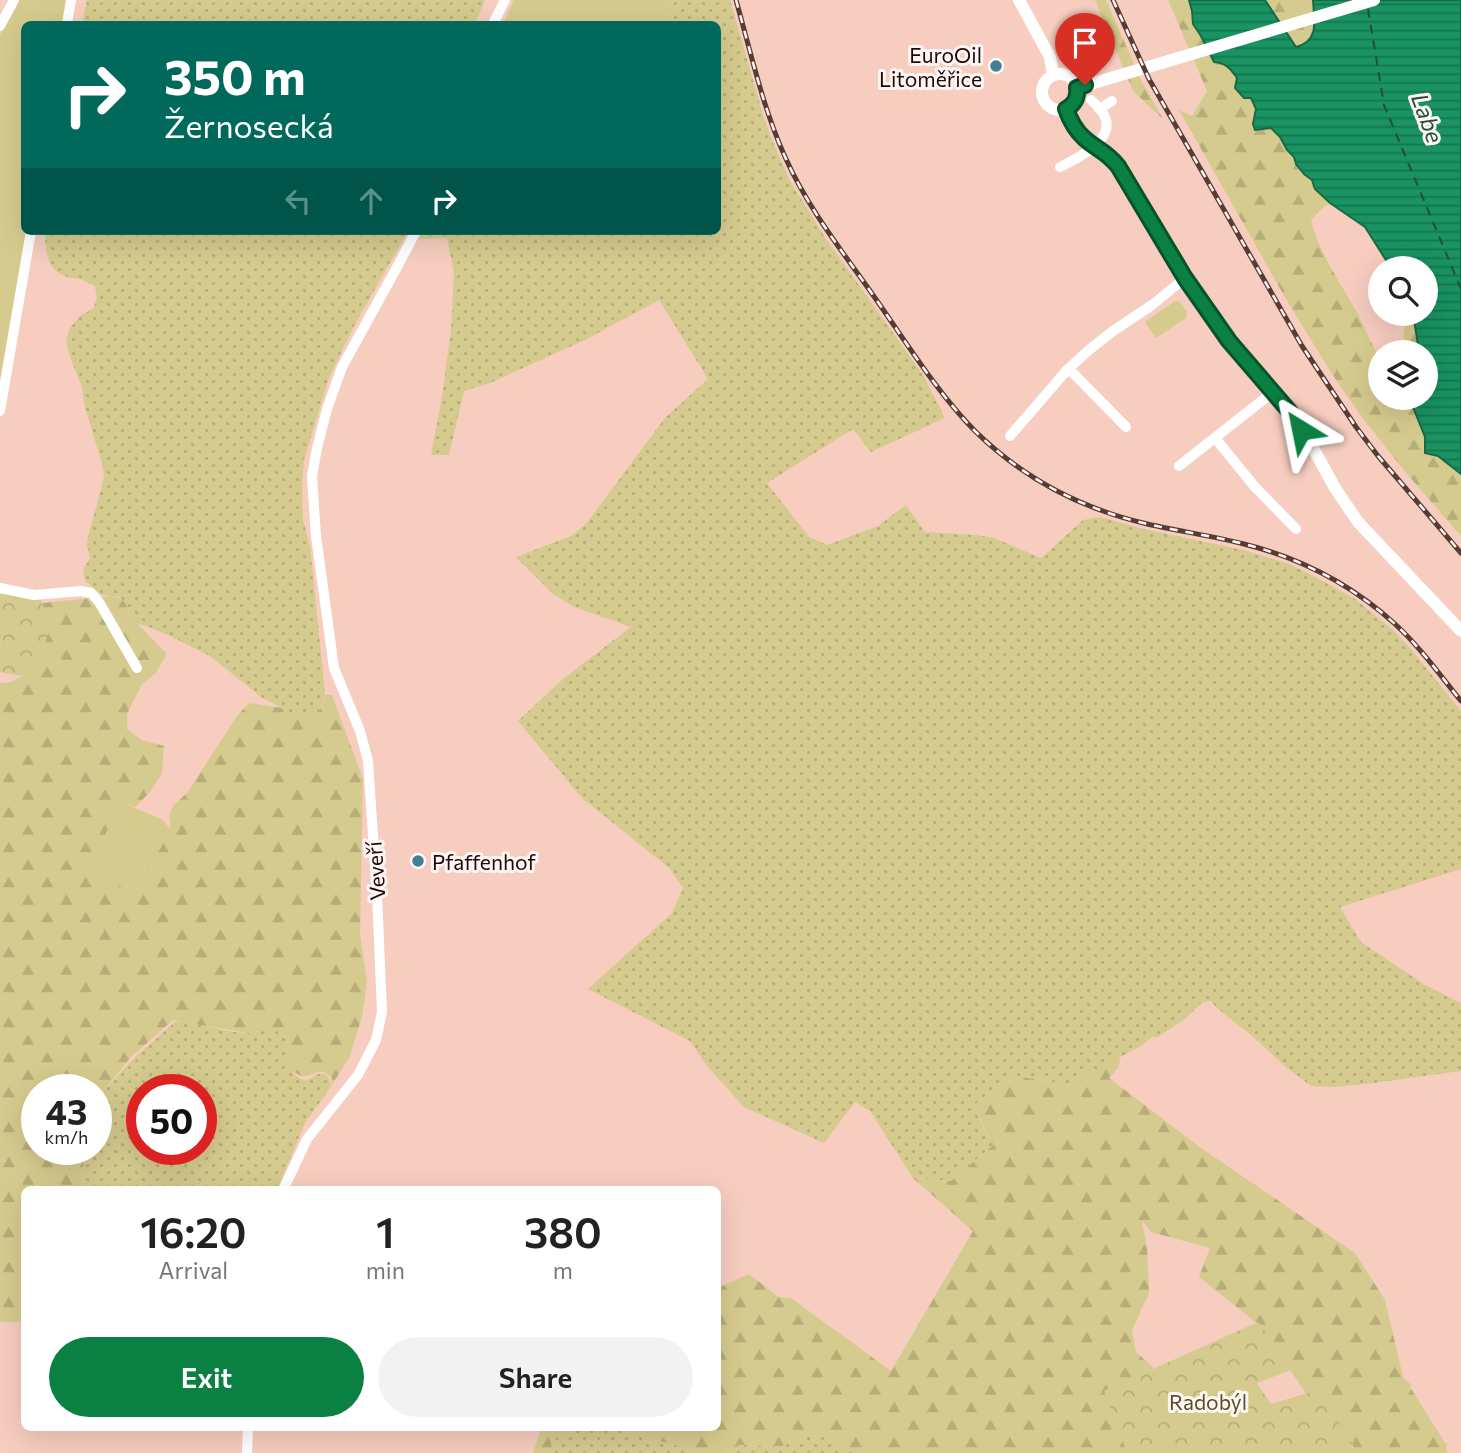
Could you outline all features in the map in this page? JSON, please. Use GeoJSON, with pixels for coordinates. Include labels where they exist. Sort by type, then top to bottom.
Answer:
{"type":"FeatureCollection","features":[{"type":"Feature","properties":{"kind":"main road"},"geometry":{"type":"LineString","coordinates":[[1019,0],[1045,45],[1054,75]]}},
{"type":"Feature","properties":{"kind":"main road"},"geometry":{"type":"LineString","coordinates":[[1077,88],[1374,0]]}},
{"type":"Feature","properties":{"kind":"main road"},"geometry":{"type":"LineString","coordinates":[[1054,75],[1065,75],[1075,82],[1077,88],[1076,101],[1066,109],[1048,106],[1042,95],[1044,83],[1054,75]]}},
{"type":"Feature","properties":{"kind":"main road"},"geometry":{"type":"LineString","coordinates":[[1066,109],[1076,130],[1110,155],[1118,166],[1185,278],[1229,341],[1290,412],[1358,522],[1461,631]]}},
{"type":"Feature","properties":{"kind":"street"},"geometry":{"type":"LineString","coordinates":[[0,26],[13,0]]}},
{"type":"Feature","properties":{"kind":"street"},"geometry":{"type":"LineString","coordinates":[[68,21],[71,0]]}},
{"type":"Feature","properties":{"kind":"street"},"geometry":{"type":"LineString","coordinates":[[494,21],[505,0]]}},
{"type":"Feature","properties":{"kind":"street"},"geometry":{"type":"LineString","coordinates":[[1060,167],[1083,155],[1107,130],[1104,114],[1091,100]]}},
{"type":"Feature","properties":{"kind":"street"},"geometry":{"type":"LineString","coordinates":[[1099,109],[1112,101]]}},
{"type":"Feature","properties":{"kind":"street"},"geometry":{"type":"LineString","coordinates":[[0,411],[30,235]]}},
{"type":"Feature","properties":{"kind":"street","name":"Veveří"},"geometry":{"type":"LineString","coordinates":[[285,1186],[307,1139],[358,1075],[376,1040],[382,1012],[368,761],[360,731],[334,668],[316,536],[312,476],[327,409],[342,367],[414,235]]}},
{"type":"Feature","properties":{"kind":"street"},"geometry":{"type":"LineString","coordinates":[[1010,436],[1068,370],[1097,344],[1152,306],[1185,278]]}},
{"type":"Feature","properties":{"kind":"street"},"geometry":{"type":"LineString","coordinates":[[1068,370],[1126,427]]}},
{"type":"Feature","properties":{"kind":"street"},"geometry":{"type":"LineString","coordinates":[[1179,466],[1273,392]]}},
{"type":"Feature","properties":{"kind":"street"},"geometry":{"type":"LineString","coordinates":[[1215,438],[1242,472],[1296,528]]}},
{"type":"Feature","properties":{"kind":"street"},"geometry":{"type":"LineString","coordinates":[[1273,525],[1283,516]]}},
{"type":"Feature","properties":{"kind":"street"},"geometry":{"type":"LineString","coordinates":[[0,588],[34,595],[81,591],[91,593],[99,602],[137,668]]}},
{"type":"Feature","properties":{"kind":"street"},"geometry":{"type":"LineString","coordinates":[[247,1453],[248,1431]]}},
{"type":"Feature","properties":{"kind":"green space"},"geometry":{"type":"Polygon","coordinates":[[[17,0],[67,0],[63,21],[21,21],[21,235],[26,235],[0,394],[0,35],[17,0]]]}},
{"type":"Feature","properties":{"kind":"green space"},"geometry":{"type":"Polygon","coordinates":[[[87,0],[485,0],[476,21],[83,21],[87,0]]]}},
{"type":"Feature","properties":{"kind":"green space"},"geometry":{"type":"Polygon","coordinates":[[[514,0],[665,0],[675,21],[504,21],[514,0]]]}},
{"type":"Feature","properties":{"kind":"green space"},"geometry":{"type":"Polygon","coordinates":[[[665,0],[730,0],[764,118],[790,181],[824,236],[923,375],[945,418],[871,452],[853,429],[767,483],[809,537],[827,545],[878,526],[906,505],[925,532],[994,538],[1041,558],[1083,520],[1101,517],[1139,528],[1244,550],[1289,564],[1355,599],[1392,629],[1410,648],[1461,711],[1461,869],[1340,907],[1361,942],[1425,985],[1461,1003],[1461,1071],[1366,1084],[1311,1086],[1211,1001],[1203,1002],[1182,1021],[1156,1038],[1153,1036],[1143,1045],[1068,1085],[1017,1076],[973,1106],[993,1145],[951,1181],[913,1178],[870,1111],[855,1102],[824,1143],[744,1107],[707,1066],[690,1041],[588,989],[672,913],[683,888],[669,868],[582,798],[518,721],[563,679],[631,627],[574,607],[553,594],[516,557],[571,536],[586,524],[665,418],[708,379],[659,300],[585,340],[490,383],[464,391],[449,455],[431,455],[451,330],[454,273],[447,238],[419,239],[421,235],[721,235],[721,21],[675,21],[665,0]]]}},
{"type":"Feature","properties":{"kind":"green space"},"geometry":{"type":"Polygon","coordinates":[[[1095,0],[1106,0],[1142,82],[1163,119],[1133,91],[1095,0]]]}},
{"type":"Feature","properties":{"kind":"green space"},"geometry":{"type":"Polygon","coordinates":[[[1168,0],[1189,0],[1193,24],[1229,66],[1256,109],[1253,124],[1261,128],[1271,128],[1280,137],[1296,164],[1312,180],[1315,189],[1330,203],[1311,220],[1319,244],[1370,340],[1368,340],[1368,410],[1414,410],[1425,437],[1438,456],[1461,474],[1461,536],[1364,420],[1290,306],[1179,110],[1192,116],[1207,91],[1168,0]]]}},
{"type":"Feature","properties":{"kind":"green space"},"geometry":{"type":"Polygon","coordinates":[[[1265,0],[1313,0],[1314,29],[1309,40],[1296,47],[1265,0]]]}},
{"type":"Feature","properties":{"kind":"green space"},"geometry":{"type":"Polygon","coordinates":[[[46,235],[406,235],[353,328],[329,378],[304,460],[303,519],[310,545],[325,694],[319,712],[301,718],[261,697],[210,656],[170,636],[135,623],[125,602],[119,597],[102,595],[85,581],[83,570],[90,558],[88,537],[104,478],[82,387],[66,339],[70,328],[80,316],[94,308],[97,297],[95,286],[65,276],[53,268],[45,243],[46,235]]]}},
{"type":"Feature","properties":{"kind":"green space"},"geometry":{"type":"Polygon","coordinates":[[[1175,301],[1180,302],[1187,312],[1186,318],[1156,338],[1145,322],[1175,301]]]}},
{"type":"Feature","properties":{"kind":"green space"},"geometry":{"type":"Polygon","coordinates":[[[1404,326],[1415,326],[1417,340],[1403,340],[1404,326]]]}},
{"type":"Feature","properties":{"kind":"green space"},"geometry":{"type":"Polygon","coordinates":[[[0,594],[41,598],[48,634],[43,650],[23,676],[0,672],[0,594]]]}},
{"type":"Feature","properties":{"kind":"green space"},"geometry":{"type":"Polygon","coordinates":[[[110,596],[125,603],[133,620],[167,654],[155,674],[142,684],[127,714],[127,729],[142,740],[164,746],[162,773],[150,792],[135,807],[118,801],[171,830],[169,815],[173,806],[188,792],[237,716],[249,703],[282,708],[301,718],[319,712],[325,695],[332,695],[363,779],[360,934],[367,982],[362,1017],[349,1058],[330,1088],[332,1078],[323,1072],[301,1076],[289,1070],[288,1043],[284,1035],[274,1030],[247,1033],[173,1020],[131,1057],[112,1080],[112,1074],[21,1074],[21,1165],[83,1165],[82,1186],[21,1186],[21,1322],[0,1322],[0,683],[11,682],[23,676],[48,634],[42,603],[110,596]]]}},
{"type":"Feature","properties":{"kind":"green space"},"geometry":{"type":"Polygon","coordinates":[[[119,801],[163,820],[171,830],[134,894],[91,870],[119,801]]]}},
{"type":"Feature","properties":{"kind":"green space"},"geometry":{"type":"Polygon","coordinates":[[[181,1021],[239,1033],[277,1031],[284,1036],[288,1045],[290,1070],[306,1081],[318,1074],[325,1074],[330,1080],[330,1088],[305,1123],[279,1186],[82,1186],[83,1165],[112,1165],[112,1082],[134,1058],[175,1022],[181,1021]]]}},
{"type":"Feature","properties":{"kind":"green space"},"geometry":{"type":"Polygon","coordinates":[[[1120,1056],[1119,1067],[1109,1078],[1201,1148],[1355,1253],[1385,1300],[1403,1377],[1411,1385],[1447,1443],[1448,1453],[1333,1453],[1309,1406],[1304,1390],[1259,1325],[1199,1277],[1210,1248],[1151,1232],[1142,1221],[1147,1247],[1149,1293],[1132,1330],[1136,1352],[1153,1367],[1130,1453],[853,1453],[827,1435],[806,1436],[782,1446],[739,1445],[727,1453],[695,1453],[683,1447],[620,1431],[721,1431],[721,1287],[749,1274],[779,1297],[791,1298],[891,1371],[973,1231],[913,1178],[951,1181],[993,1145],[972,1106],[1017,1076],[1068,1085],[1120,1056]]]}},
{"type":"Feature","properties":{"kind":"green space","name":"Radobýl"},"geometry":{"type":"Polygon","coordinates":[[[1258,1322],[1296,1368],[1257,1383],[1271,1404],[1315,1391],[1347,1434],[1357,1453],[1127,1453],[1104,1391],[1258,1322]]]}},
{"type":"Feature","properties":{"kind":"green space"},"geometry":{"type":"Polygon","coordinates":[[[540,1431],[569,1431],[551,1441],[552,1453],[533,1453],[540,1431]]]}},
{"type":"Feature","properties":{"kind":"green space"},"geometry":{"type":"Polygon","coordinates":[[[569,1431],[620,1431],[683,1447],[695,1453],[552,1453],[551,1441],[569,1431]]]}},
{"type":"Feature","properties":{"kind":"green space"},"geometry":{"type":"Polygon","coordinates":[[[827,1435],[853,1453],[727,1453],[739,1445],[782,1446],[806,1436],[827,1435]]]}},
{"type":"Feature","properties":{"kind":"water","name":"Labe"},"geometry":{"type":"Polygon","coordinates":[[[1189,0],[1265,0],[1296,47],[1304,44],[1312,35],[1313,0],[1461,0],[1461,474],[1438,456],[1425,453],[1425,437],[1414,410],[1438,410],[1438,340],[1417,340],[1415,326],[1438,326],[1438,256],[1383,256],[1365,227],[1315,189],[1312,180],[1296,164],[1294,157],[1271,128],[1255,130],[1253,124],[1256,109],[1251,98],[1244,98],[1235,88],[1237,78],[1230,69],[1214,62],[1193,24],[1189,0]]]}},
{"type":"Feature","properties":{"kind":"ferry route"},"geometry":{"type":"LineString","coordinates":[[1368,9],[1384,105],[1461,289]]}},
{"type":"Feature","properties":{"kind":"railway"},"geometry":{"type":"LineString","coordinates":[[736,0],[771,121],[795,177],[826,229],[922,366],[976,432],[1004,457],[1035,478],[1085,504],[1138,522],[1265,550],[1305,565],[1343,585],[1395,624],[1461,701]]}},
{"type":"Feature","properties":{"kind":"railway"},"geometry":{"type":"LineString","coordinates":[[1113,0],[1149,79],[1302,346],[1378,456],[1461,553]]}},
{"type":"Feature","properties":{"kind":"place","name":"EuroOil Litoměřice"},"geometry":{"type":"Point","coordinates":[996,66]}},
{"type":"Feature","properties":{"kind":"place","name":"Pfaffenhof"},"geometry":{"type":"Point","coordinates":[418,861]}},
{"type":"Feature","properties":{"kind":"route"},"geometry":{"type":"LineString","coordinates":[[1085,85],[1077,88],[1076,101],[1066,109],[1076,130],[1110,155],[1185,278],[1229,341],[1290,412],[1301,430]]}}]}
